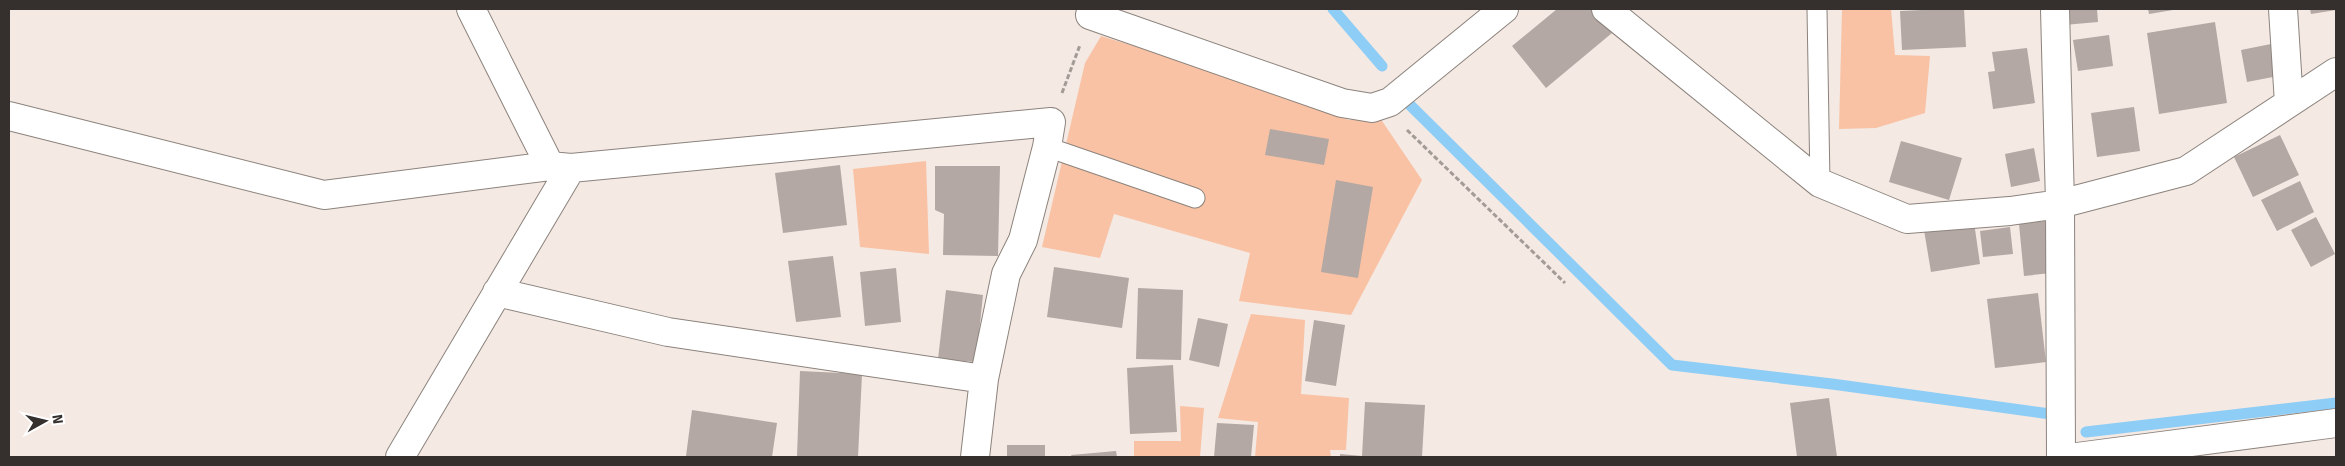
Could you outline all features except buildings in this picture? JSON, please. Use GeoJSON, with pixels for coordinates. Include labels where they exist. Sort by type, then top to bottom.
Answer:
{"type":"FeatureCollection","features":[{"type":"Feature","properties":{"kind":"street"},"geometry":{"type":"LineString","coordinates":[[471,9],[560,167]]}},
{"type":"Feature","properties":{"kind":"street"},"geometry":{"type":"LineString","coordinates":[[1090,15],[1342,104],[1372,108],[1390,102],[1504,9]]}},
{"type":"Feature","properties":{"kind":"street"},"geometry":{"type":"LineString","coordinates":[[1606,9],[1820,183],[1908,219],[2010,211],[2060,204],[2186,172],[2336,72]]}},
{"type":"Feature","properties":{"kind":"street"},"geometry":{"type":"LineString","coordinates":[[2055,9],[2060,204],[2061,457]]}},
{"type":"Feature","properties":{"kind":"street"},"geometry":{"type":"LineString","coordinates":[[2283,9],[2289,103]]}},
{"type":"Feature","properties":{"kind":"street"},"geometry":{"type":"LineString","coordinates":[[9,116],[324,195],[560,167],[1049,135],[1023,240],[1006,274],[984,379],[975,457]]}},
{"type":"Feature","properties":{"kind":"street"},"geometry":{"type":"LineString","coordinates":[[401,457],[497,292],[560,167]]}},
{"type":"Feature","properties":{"kind":"street"},"geometry":{"type":"LineString","coordinates":[[497,292],[668,332],[984,379]]}},
{"type":"Feature","properties":{"kind":"street"},"geometry":{"type":"LineString","coordinates":[[2077,457],[2336,423]]}},
{"type":"Feature","properties":{"kind":"lane"},"geometry":{"type":"LineString","coordinates":[[1817,9],[1820,183]]}},
{"type":"Feature","properties":{"kind":"lane"},"geometry":{"type":"LineString","coordinates":[[1049,135],[1195,198]]}},
{"type":"Feature","properties":{"kind":"path"},"geometry":{"type":"LineString","coordinates":[[1049,135],[1090,15]]}},
{"type":"Feature","properties":{"kind":"path"},"geometry":{"type":"LineString","coordinates":[[1381,105],[1565,283]]}},
{"type":"Feature","properties":{"kind":"shaded area"},"geometry":{"type":"Polygon","coordinates":[[[1842,9],[1891,9],[1895,55],[1930,56],[1925,113],[1876,128],[1839,129],[1842,9]]]}},
{"type":"Feature","properties":{"kind":"shaded area"},"geometry":{"type":"Polygon","coordinates":[[[1101,36],[1196,65],[1349,120],[1378,115],[1422,180],[1351,315],[1239,301],[1250,253],[1114,214],[1100,258],[1042,247],[1085,63],[1101,36]]]}},
{"type":"Feature","properties":{"kind":"shaded area"},"geometry":{"type":"Polygon","coordinates":[[[926,161],[929,254],[860,247],[853,169],[926,161]]]}},
{"type":"Feature","properties":{"kind":"shaded area"},"geometry":{"type":"Polygon","coordinates":[[[1251,314],[1305,320],[1301,394],[1349,398],[1346,450],[1330,450],[1331,457],[1255,457],[1258,422],[1218,418],[1251,314]]]}},
{"type":"Feature","properties":{"kind":"shaded area"},"geometry":{"type":"Polygon","coordinates":[[[1180,406],[1204,408],[1200,457],[1134,457],[1134,441],[1181,441],[1180,406]]]}},
{"type":"Feature","properties":{"kind":"waterway"},"geometry":{"type":"LineString","coordinates":[[1333,9],[1382,66]]}},
{"type":"Feature","properties":{"kind":"waterway"},"geometry":{"type":"LineString","coordinates":[[1410,105],[1672,365],[1832,384],[2050,414]]}},
{"type":"Feature","properties":{"kind":"waterway"},"geometry":{"type":"LineString","coordinates":[[2086,432],[2336,403]]}}]}
